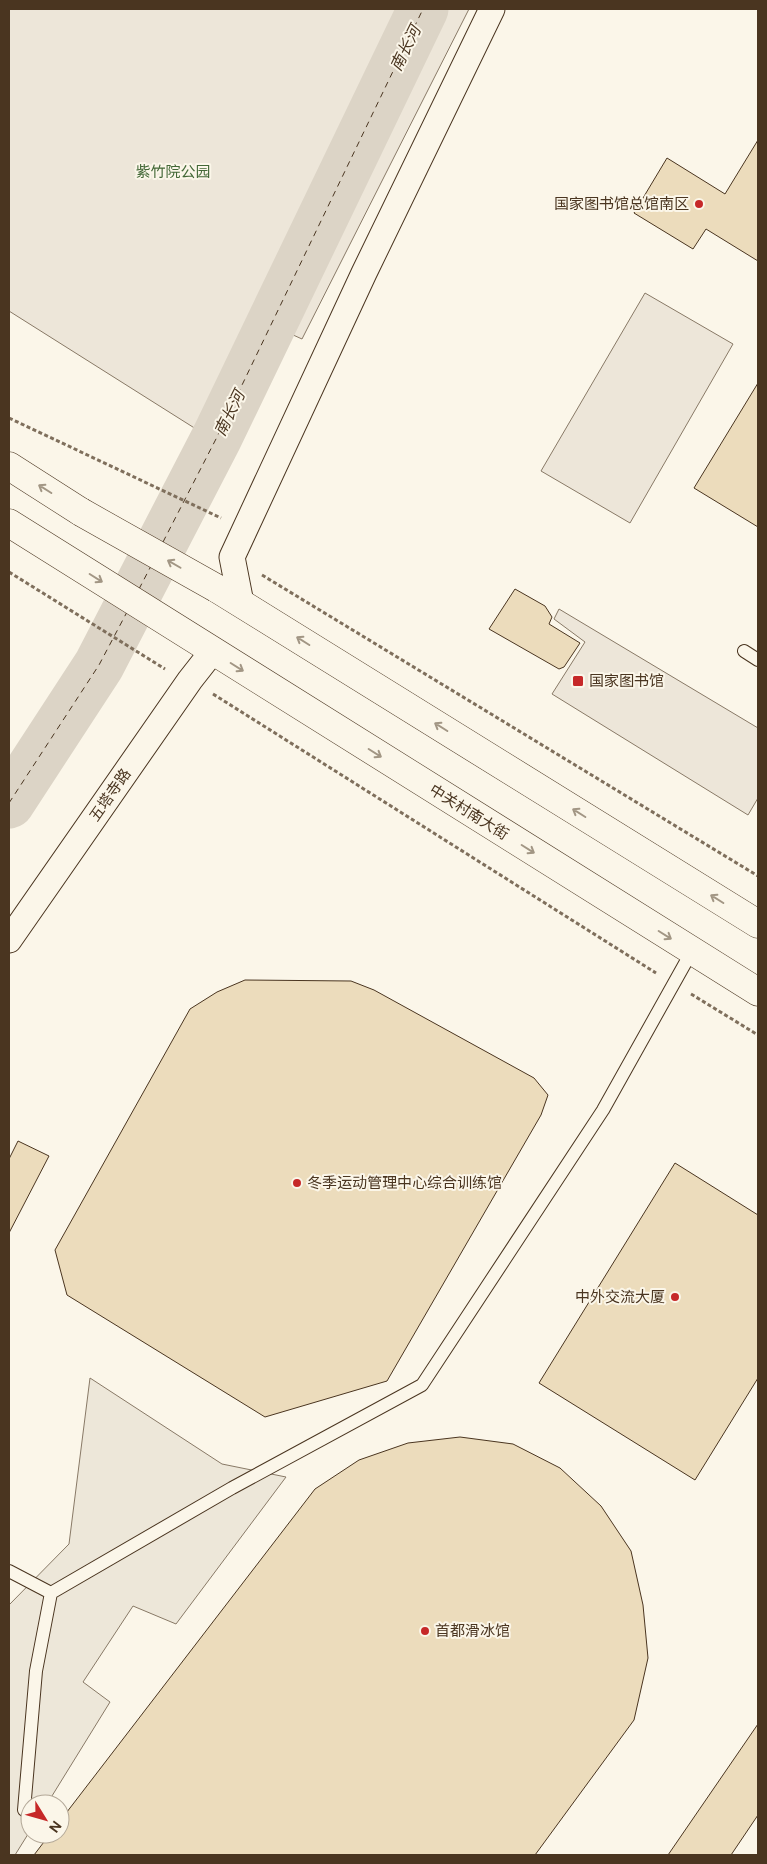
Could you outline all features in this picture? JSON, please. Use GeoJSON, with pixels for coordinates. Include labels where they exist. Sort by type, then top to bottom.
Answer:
{"type":"FeatureCollection","features":[{"type":"Feature","properties":{"kind":"main road"},"geometry":{"type":"LineString","coordinates":[[9,466],[82,512],[241,603],[758,924]]}},
{"type":"Feature","properties":{"kind":"main road","name":"中关村南大街"},"geometry":{"type":"LineString","coordinates":[[9,523],[182,631],[212,652],[758,992]]}},
{"type":"Feature","properties":{"kind":"street"},"geometry":{"type":"LineString","coordinates":[[241,603],[232,557],[364,273],[492,9]]}},
{"type":"Feature","properties":{"kind":"street","name":"五塔寺路"},"geometry":{"type":"LineString","coordinates":[[9,940],[190,680],[212,652]]}},
{"type":"Feature","properties":{"kind":"lane"},"geometry":{"type":"LineString","coordinates":[[744,651],[758,660]]}},
{"type":"Feature","properties":{"kind":"lane"},"geometry":{"type":"LineString","coordinates":[[25,1794],[36,1671],[51,1593],[232,1488],[422,1386],[604,1110],[692,951]]}},
{"type":"Feature","properties":{"kind":"lane"},"geometry":{"type":"LineString","coordinates":[[9,1571],[51,1593]]}},
{"type":"Feature","properties":{"kind":"path"},"geometry":{"type":"LineString","coordinates":[[9,418],[222,519],[232,557],[758,876]]}},
{"type":"Feature","properties":{"kind":"path"},"geometry":{"type":"LineString","coordinates":[[9,572],[157,665],[190,680],[758,1035]]}},
{"type":"Feature","properties":{"kind":"green space","name":"紫竹院公园"},"geometry":{"type":"Polygon","coordinates":[[[9,9],[469,9],[302,339],[251,316],[196,429],[9,311],[9,9]]]}},
{"type":"Feature","properties":{"kind":"green space"},"geometry":{"type":"Polygon","coordinates":[[[645,293],[733,344],[630,523],[541,471],[645,293]]]}},
{"type":"Feature","properties":{"kind":"green space"},"geometry":{"type":"Polygon","coordinates":[[[559,609],[758,728],[758,798],[748,815],[552,694],[585,642],[554,619],[559,609]]]}},
{"type":"Feature","properties":{"kind":"shaded area"},"geometry":{"type":"Polygon","coordinates":[[[90,1378],[222,1464],[286,1477],[176,1624],[133,1606],[83,1682],[110,1702],[53,1794],[20,1794],[20,1844],[22,1844],[15,1855],[9,1855],[9,1605],[69,1544],[90,1378]]]}},
{"type":"Feature","properties":{"kind":"building","name":"国家图书馆总馆南区"},"geometry":{"type":"Polygon","coordinates":[[[758,140],[758,261],[706,229],[693,249],[634,213],[667,158],[725,194],[758,140]]]}},
{"type":"Feature","properties":{"kind":"building"},"geometry":{"type":"Polygon","coordinates":[[[758,383],[758,527],[694,488],[758,383]]]}},
{"type":"Feature","properties":{"kind":"building"},"geometry":{"type":"Polygon","coordinates":[[[515,589],[545,606],[552,617],[549,624],[580,643],[564,667],[559,669],[489,629],[515,589]]]}},
{"type":"Feature","properties":{"kind":"building","name":"冬季运动管理中心综合训练馆"},"geometry":{"type":"Polygon","coordinates":[[[245,980],[351,981],[374,990],[534,1078],[548,1095],[541,1115],[387,1381],[265,1417],[67,1295],[55,1250],[190,1009],[217,992],[245,980]]]}},
{"type":"Feature","properties":{"kind":"building"},"geometry":{"type":"Polygon","coordinates":[[[18,1141],[49,1156],[9,1233],[9,1159],[18,1141]]]}},
{"type":"Feature","properties":{"kind":"building","name":"中外交流大厦"},"geometry":{"type":"Polygon","coordinates":[[[675,1163],[758,1215],[758,1378],[695,1480],[539,1383],[675,1163]]]}},
{"type":"Feature","properties":{"kind":"building","name":"首都滑冰馆"},"geometry":{"type":"Polygon","coordinates":[[[460,1437],[513,1444],[560,1468],[601,1506],[631,1551],[643,1605],[648,1658],[634,1720],[535,1855],[34,1855],[42,1844],[70,1844],[70,1808],[315,1489],[359,1460],[408,1443],[460,1437]]]}},
{"type":"Feature","properties":{"kind":"building"},"geometry":{"type":"Polygon","coordinates":[[[758,1724],[758,1815],[731,1855],[668,1855],[758,1724]]]}},
{"type":"Feature","properties":{"kind":"waterway","name":"南长河"},"geometry":{"type":"LineString","coordinates":[[9,803],[99,665],[217,437],[423,9]]}},
{"type":"Feature","properties":{"kind":"ferry route"},"geometry":{"type":"LineString","coordinates":[[163,542],[217,437],[423,9]]}},
{"type":"Feature","properties":{"kind":"ferry route"},"geometry":{"type":"LineString","coordinates":[[139,589],[151,566]]}},
{"type":"Feature","properties":{"kind":"ferry route"},"geometry":{"type":"LineString","coordinates":[[9,803],[99,665],[127,612]]}},
{"type":"Feature","properties":{"kind":"place","name":"国家图书馆总馆南区"},"geometry":{"type":"Point","coordinates":[699,204]}},
{"type":"Feature","properties":{"kind":"place","name":"国家图书馆"},"geometry":{"type":"Point","coordinates":[578,681]}},
{"type":"Feature","properties":{"kind":"place","name":"冬季运动管理中心综合训练馆"},"geometry":{"type":"Point","coordinates":[297,1183]}},
{"type":"Feature","properties":{"kind":"place","name":"中外交流大厦"},"geometry":{"type":"Point","coordinates":[675,1297]}},
{"type":"Feature","properties":{"kind":"place","name":"首都滑冰馆"},"geometry":{"type":"Point","coordinates":[425,1631]}}]}
